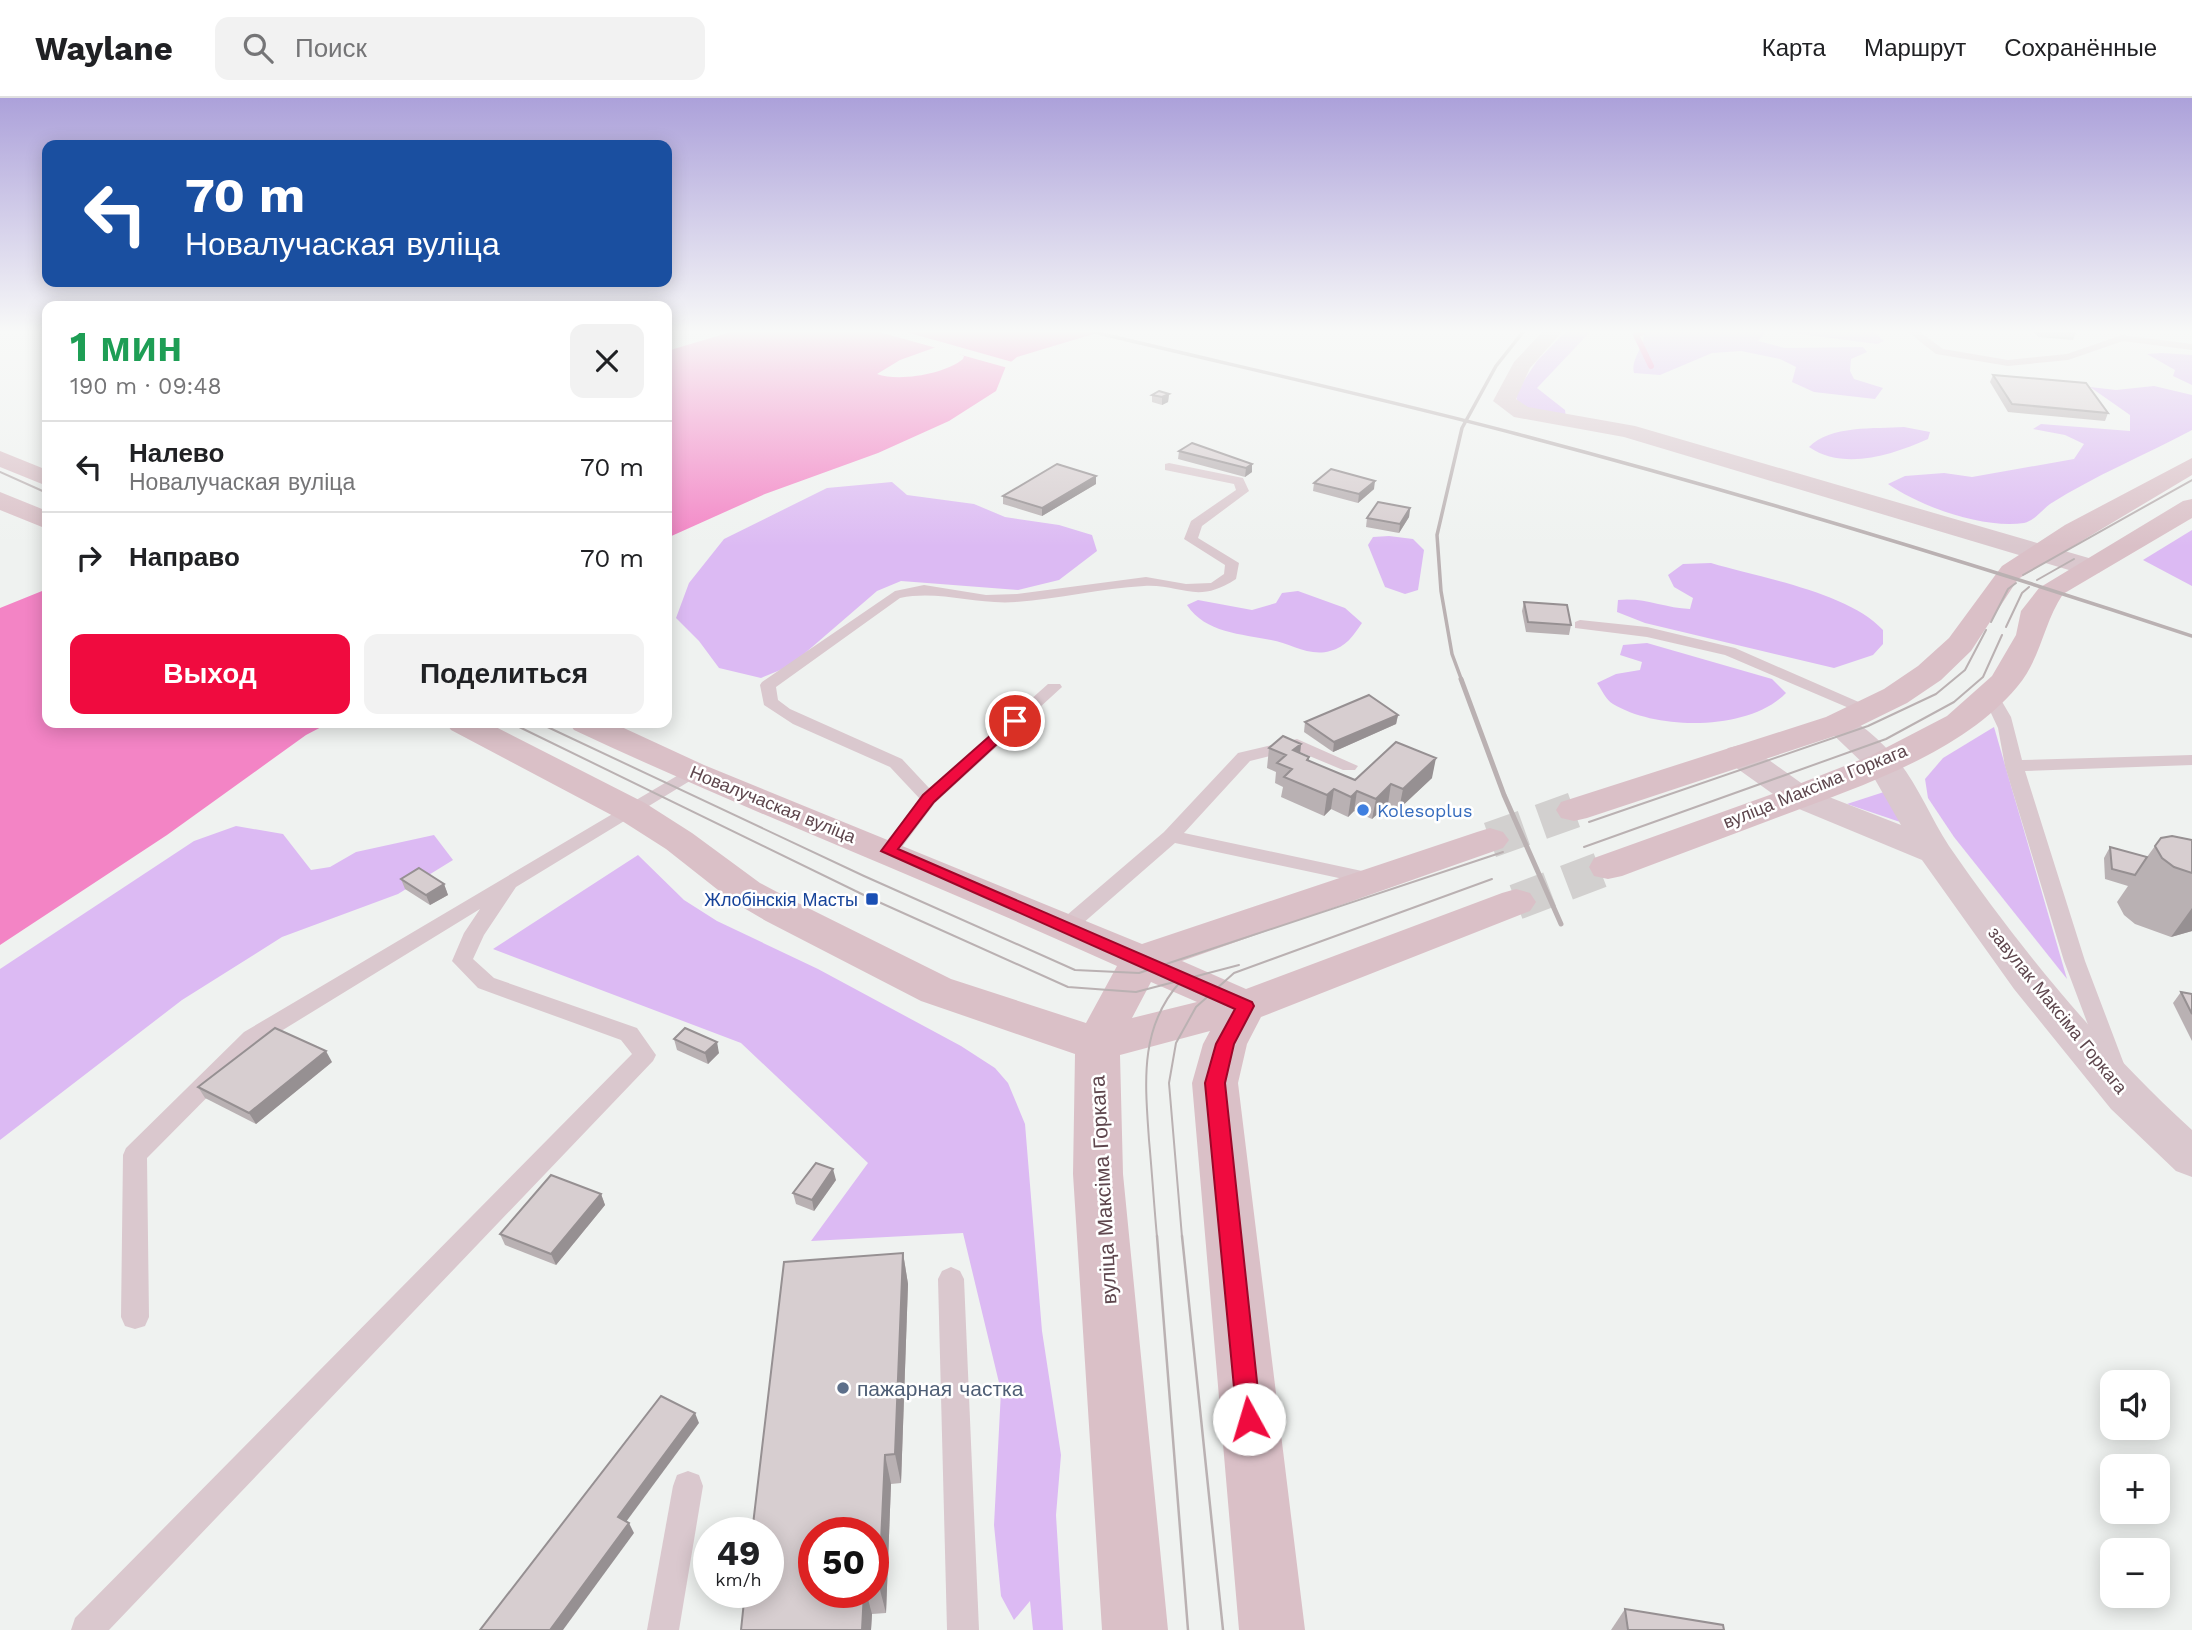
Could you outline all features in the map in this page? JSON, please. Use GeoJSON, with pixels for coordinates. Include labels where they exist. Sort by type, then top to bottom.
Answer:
{"type":"FeatureCollection","features":[{"type":"Feature","properties":{"kind":"main road"},"geometry":{"type":"LineString","coordinates":[[0,458],[42,477]]}},
{"type":"Feature","properties":{"kind":"main road"},"geometry":{"type":"LineString","coordinates":[[1574,810],[1838,724],[1905,692],[1939,668],[1976,623],[2008,575],[2041,552],[2192,465]]}},
{"type":"Feature","properties":{"kind":"main road"},"geometry":{"type":"LineString","coordinates":[[0,500],[42,519]]}},
{"type":"Feature","properties":{"kind":"main road","name":"вуліца Максіма Горкага"},"geometry":{"type":"LineString","coordinates":[[1608,867],[1799,797],[1882,763],[1959,723],[2005,681],[2028,638],[2036,611],[2053,590],[2089,566],[2192,508]]}},
{"type":"Feature","properties":{"kind":"main road"},"geometry":{"type":"LineString","coordinates":[[474,728],[632,811],[679,841],[746,892],[926,985],[1097,1044],[1245,1006],[1516,902]]}},
{"type":"Feature","properties":{"kind":"main road","name":"Новалучаская вуліца"},"geometry":{"type":"LineString","coordinates":[[597,728],[692,772],[1067,926],[1245,1006]]}},
{"type":"Feature","properties":{"kind":"main road"},"geometry":{"type":"LineString","coordinates":[[1142,959],[1490,840]]}},
{"type":"Feature","properties":{"kind":"main road","name":"вуліца Максіма Горкага"},"geometry":{"type":"LineString","coordinates":[[1135,1630],[1098,1174],[1097,1044],[1142,959]]}},
{"type":"Feature","properties":{"kind":"main road"},"geometry":{"type":"LineString","coordinates":[[1245,1006],[1225,1044],[1215,1083],[1272,1630]]}},
{"type":"Feature","properties":{"kind":"street"},"geometry":{"type":"LineString","coordinates":[[1506,403],[1522,412],[1627,431],[2089,566]]}},
{"type":"Feature","properties":{"kind":"street","name":"завулак Максіма Горкага"},"geometry":{"type":"LineString","coordinates":[[1838,724],[1882,763],[1935,852],[2028,979],[2127,1097],[2192,1158]]}},
{"type":"Feature","properties":{"kind":"street"},"geometry":{"type":"LineString","coordinates":[[1740,755],[1799,797],[1935,852]]}},
{"type":"Feature","properties":{"kind":"lane"},"geometry":{"type":"LineString","coordinates":[[929,799],[898,765],[852,741],[790,718],[770,702],[768,685],[895,595],[925,589],[986,599],[1017,598],[1146,580],[1186,588],[1214,587],[1231,576],[1232,563],[1191,539],[1196,524],[1243,491],[1239,481],[1169,467]]}},
{"type":"Feature","properties":{"kind":"lane"},"geometry":{"type":"LineString","coordinates":[[1580,625],[1647,632],[1730,651],[1869,710]]}},
{"type":"Feature","properties":{"kind":"lane"},"geometry":{"type":"LineString","coordinates":[[889,851],[929,799],[1054,687]]}},
{"type":"Feature","properties":{"kind":"lane"},"geometry":{"type":"LineString","coordinates":[[1991,696],[2003,713],[2014,766],[2087,1003],[2127,1097]]}},
{"type":"Feature","properties":{"kind":"lane"},"geometry":{"type":"LineString","coordinates":[[1067,926],[1171,836],[1244,757],[1297,744],[1349,766]]}},
{"type":"Feature","properties":{"kind":"lane"},"geometry":{"type":"LineString","coordinates":[[2014,766],[2192,760]]}},
{"type":"Feature","properties":{"kind":"lane"},"geometry":{"type":"LineString","coordinates":[[135,1317],[135,1154],[252,1038],[632,811],[692,772]]}},
{"type":"Feature","properties":{"kind":"lane"},"geometry":{"type":"LineString","coordinates":[[1171,836],[1377,880]]}},
{"type":"Feature","properties":{"kind":"lane"},"geometry":{"type":"LineString","coordinates":[[87,1630],[645,1055],[629,1034],[486,983],[462,961],[474,933],[509,883]]}},
{"type":"Feature","properties":{"kind":"lane"},"geometry":{"type":"LineString","coordinates":[[951,1279],[964,1630]]}},
{"type":"Feature","properties":{"kind":"lane"},"geometry":{"type":"LineString","coordinates":[[663,1630],[688,1486]]}},
{"type":"Feature","properties":{"kind":"shaded area"},"geometry":{"type":"Polygon","coordinates":[[[672,403],[976,403],[949,421],[878,453],[765,494],[672,536],[672,403]]]}},
{"type":"Feature","properties":{"kind":"shaded area"},"geometry":{"type":"Polygon","coordinates":[[[1518,403],[1557,403],[1565,410],[1566,418],[1520,408],[1518,403]]]}},
{"type":"Feature","properties":{"kind":"shaded area"},"geometry":{"type":"Polygon","coordinates":[[[2114,403],[2192,403],[2192,430],[2067,494],[2028,522],[1991,523],[1953,514],[1918,501],[1888,484],[1905,476],[1944,473],[1972,477],[2074,459],[2084,444],[2065,435],[2033,429],[2041,424],[2130,431],[2130,415],[2114,403]]]}},
{"type":"Feature","properties":{"kind":"shaded area"},"geometry":{"type":"Polygon","coordinates":[[[1904,427],[1930,432],[1928,439],[1868,458],[1837,458],[1809,447],[1818,440],[1841,432],[1904,427]]]}},
{"type":"Feature","properties":{"kind":"shaded area"},"geometry":{"type":"Polygon","coordinates":[[[892,482],[907,495],[974,504],[1005,517],[1059,525],[1092,535],[1097,551],[1059,580],[1018,590],[901,581],[877,591],[790,666],[761,678],[719,668],[699,641],[676,618],[689,583],[724,539],[827,488],[892,482]]]}},
{"type":"Feature","properties":{"kind":"shaded area"},"geometry":{"type":"Polygon","coordinates":[[[2192,530],[2192,586],[2143,560],[2192,530]]]}},
{"type":"Feature","properties":{"kind":"shaded area"},"geometry":{"type":"Polygon","coordinates":[[[1373,537],[1413,539],[1424,550],[1418,590],[1405,594],[1385,587],[1368,545],[1373,537]]]}},
{"type":"Feature","properties":{"kind":"shaded area"},"geometry":{"type":"Polygon","coordinates":[[[1711,563],[1803,588],[1848,606],[1868,617],[1883,630],[1883,644],[1873,655],[1834,668],[1645,623],[1617,612],[1618,600],[1627,599],[1690,609],[1693,598],[1674,587],[1668,575],[1683,564],[1711,563]]]}},
{"type":"Feature","properties":{"kind":"shaded area"},"geometry":{"type":"Polygon","coordinates":[[[42,591],[42,728],[319,728],[167,835],[0,945],[0,608],[42,591]]]}},
{"type":"Feature","properties":{"kind":"shaded area"},"geometry":{"type":"Polygon","coordinates":[[[1298,591],[1345,608],[1362,623],[1345,644],[1330,651],[1315,652],[1214,627],[1187,605],[1198,600],[1252,610],[1276,603],[1282,593],[1298,591]]]}},
{"type":"Feature","properties":{"kind":"shaded area"},"geometry":{"type":"Polygon","coordinates":[[[1647,643],[1772,679],[1786,693],[1750,715],[1727,720],[1678,722],[1632,713],[1611,702],[1597,683],[1616,674],[1640,670],[1642,662],[1620,655],[1623,645],[1647,643]]]}},
{"type":"Feature","properties":{"kind":"shaded area"},"geometry":{"type":"Polygon","coordinates":[[[1994,727],[2067,979],[1954,837],[1928,798],[1925,779],[1943,758],[1994,727]]]}},
{"type":"Feature","properties":{"kind":"shaded area"},"geometry":{"type":"Polygon","coordinates":[[[1887,791],[1906,824],[1847,804],[1887,791]]]}},
{"type":"Feature","properties":{"kind":"shaded area"},"geometry":{"type":"Polygon","coordinates":[[[236,826],[283,834],[311,870],[330,867],[356,852],[434,835],[453,860],[398,894],[282,937],[182,1000],[0,1140],[0,969],[194,841],[236,826]]]}},
{"type":"Feature","properties":{"kind":"shaded area"},"geometry":{"type":"Polygon","coordinates":[[[638,855],[684,900],[717,921],[818,969],[961,1046],[995,1068],[1008,1083],[1025,1124],[1042,1331],[1061,1455],[1056,1515],[1063,1630],[1033,1630],[1030,1601],[1014,1620],[1001,1596],[994,1525],[1001,1391],[963,1233],[811,1241],[868,1163],[741,1043],[493,949],[638,855]]]}},
{"type":"Feature","properties":{"kind":"building"},"geometry":{"type":"Polygon","coordinates":[[[2101,403],[2108,413],[2012,404],[2101,403]]]}},
{"type":"Feature","properties":{"kind":"building"},"geometry":{"type":"Polygon","coordinates":[[[1192,443],[1252,464],[1246,468],[1179,451],[1192,443]]]}},
{"type":"Feature","properties":{"kind":"building"},"geometry":{"type":"Polygon","coordinates":[[[1057,464],[1096,476],[1042,508],[1003,496],[1057,464]]]}},
{"type":"Feature","properties":{"kind":"building"},"geometry":{"type":"Polygon","coordinates":[[[1331,469],[1375,481],[1359,494],[1314,483],[1331,469]]]}},
{"type":"Feature","properties":{"kind":"building"},"geometry":{"type":"Polygon","coordinates":[[[1378,502],[1410,508],[1400,524],[1367,518],[1378,502]]]}},
{"type":"Feature","properties":{"kind":"building"},"geometry":{"type":"Polygon","coordinates":[[[1524,602],[1567,605],[1571,625],[1528,622],[1524,602]]]}},
{"type":"Feature","properties":{"kind":"building"},"geometry":{"type":"Polygon","coordinates":[[[1369,695],[1398,715],[1334,742],[1305,722],[1369,695]]]}},
{"type":"Feature","properties":{"kind":"building"},"geometry":{"type":"Polygon","coordinates":[[[1283,736],[1301,744],[1293,750],[1309,757],[1307,760],[1355,780],[1396,742],[1436,758],[1403,789],[1391,784],[1376,799],[1357,791],[1351,797],[1334,789],[1327,795],[1284,777],[1292,769],[1277,763],[1286,755],[1269,748],[1283,736]]]}},
{"type":"Feature","properties":{"kind":"building"},"geometry":{"type":"Polygon","coordinates":[[[2172,836],[2192,840],[2192,873],[2174,867],[2162,858],[2155,846],[2161,838],[2172,836]]]}},
{"type":"Feature","properties":{"kind":"building"},"geometry":{"type":"Polygon","coordinates":[[[2110,847],[2147,857],[2135,875],[2112,869],[2110,847]]]}},
{"type":"Feature","properties":{"kind":"building"},"geometry":{"type":"Polygon","coordinates":[[[419,868],[444,884],[426,895],[401,879],[419,868]]]}},
{"type":"Feature","properties":{"kind":"building"},"geometry":{"type":"Polygon","coordinates":[[[2181,992],[2192,994],[2192,1014],[2181,992]]]}},
{"type":"Feature","properties":{"kind":"building"},"geometry":{"type":"Polygon","coordinates":[[[275,1028],[326,1051],[249,1113],[198,1087],[275,1028]]]}},
{"type":"Feature","properties":{"kind":"building"},"geometry":{"type":"Polygon","coordinates":[[[685,1028],[717,1042],[705,1053],[674,1039],[685,1028]]]}},
{"type":"Feature","properties":{"kind":"building"},"geometry":{"type":"Polygon","coordinates":[[[816,1163],[833,1169],[812,1200],[793,1193],[816,1163]]]}},
{"type":"Feature","properties":{"kind":"building"},"geometry":{"type":"Polygon","coordinates":[[[551,1175],[601,1194],[551,1254],[500,1234],[551,1175]]]}},
{"type":"Feature","properties":{"kind":"building","name":"пажарная частка"},"geometry":{"type":"Polygon","coordinates":[[[903,1253],[895,1454],[885,1455],[882,1517],[798,1517],[798,1608],[863,1608],[862,1630],[741,1630],[743,1608],[784,1608],[784,1517],[754,1517],[784,1262],[903,1253]]]}},
{"type":"Feature","properties":{"kind":"building"},"geometry":{"type":"Polygon","coordinates":[[[661,1396],[695,1413],[618,1517],[629,1523],[550,1630],[480,1630],[661,1396]]]}},
{"type":"Feature","properties":{"kind":"building"},"geometry":{"type":"Polygon","coordinates":[[[1625,1609],[1723,1625],[1724,1630],[1628,1630],[1625,1609]]]}},
{"type":"Feature","properties":{"kind":"tunnel"},"geometry":{"type":"LineString","coordinates":[[1490,840],[1574,810]]}},
{"type":"Feature","properties":{"kind":"tunnel"},"geometry":{"type":"LineString","coordinates":[[1516,902],[1608,867]]}},
{"type":"Feature","properties":{"kind":"tram line"},"geometry":{"type":"LineString","coordinates":[[0,472],[42,491]]}},
{"type":"Feature","properties":{"kind":"tram line"},"geometry":{"type":"LineString","coordinates":[[2023,575],[2192,480]]}},
{"type":"Feature","properties":{"kind":"tram line"},"geometry":{"type":"LineString","coordinates":[[2037,580],[2074,559]]}},
{"type":"Feature","properties":{"kind":"tram line"},"geometry":{"type":"LineString","coordinates":[[1991,622],[2008,589],[2016,583]]}},
{"type":"Feature","properties":{"kind":"tram line"},"geometry":{"type":"LineString","coordinates":[[2006,627],[2022,593],[2029,587]]}},
{"type":"Feature","properties":{"kind":"tram line"},"geometry":{"type":"LineString","coordinates":[[1589,822],[1868,726],[1936,694],[1965,670],[1986,630]]}},
{"type":"Feature","properties":{"kind":"tram line"},"geometry":{"type":"LineString","coordinates":[[1584,847],[1886,739],[1954,702],[1983,677],[2002,635]]}},
{"type":"Feature","properties":{"kind":"tram line"},"geometry":{"type":"LineString","coordinates":[[521,728],[872,899],[1068,987],[1136,992],[1239,965]]}},
{"type":"Feature","properties":{"kind":"tram line"},"geometry":{"type":"LineString","coordinates":[[550,728],[864,876],[1075,970],[1139,973],[1503,852]]}},
{"type":"Feature","properties":{"kind":"tram line"},"geometry":{"type":"LineString","coordinates":[[1182,1237],[1169,1083],[1176,1043],[1196,1007],[1234,973],[1492,879]]}},
{"type":"Feature","properties":{"kind":"tram line"},"geometry":{"type":"LineString","coordinates":[[1157,1237],[1146,1076],[1151,1036],[1167,999],[1181,981]]}},
{"type":"Feature","properties":{"kind":"tram line"},"geometry":{"type":"LineString","coordinates":[[1157,1236],[1188,1630]]}},
{"type":"Feature","properties":{"kind":"tram line"},"geometry":{"type":"LineString","coordinates":[[1182,1236],[1223,1630]]}},
{"type":"Feature","properties":{"kind":"railway"},"geometry":{"type":"LineString","coordinates":[[1397,403],[1466,421]]}},
{"type":"Feature","properties":{"kind":"railway"},"geometry":{"type":"LineString","coordinates":[[1466,421],[1475,403]]}},
{"type":"Feature","properties":{"kind":"railway"},"geometry":{"type":"LineString","coordinates":[[1462,681],[1452,654],[1441,591],[1437,535],[1466,421]]}},
{"type":"Feature","properties":{"kind":"railway"},"geometry":{"type":"LineString","coordinates":[[1466,421],[1687,480],[1856,530],[2192,636]]}},
{"type":"Feature","properties":{"kind":"railway"},"geometry":{"type":"LineString","coordinates":[[1461,679],[1504,795],[1561,924]]}},
{"type":"Feature","properties":{"kind":"place","name":"Kolesoplus"},"geometry":{"type":"Point","coordinates":[1363,810]}},
{"type":"Feature","properties":{"kind":"place","name":"Жлобінскія Масты"},"geometry":{"type":"Point","coordinates":[872,899]}},
{"type":"Feature","properties":{"kind":"place","name":"пажарная частка"},"geometry":{"type":"Point","coordinates":[843,1388]}},
{"type":"Feature","properties":{"kind":"route"},"geometry":{"type":"LineString","coordinates":[[1015,721],[929,799],[889,851],[1092,937],[1245,1006],[1225,1044],[1215,1083],[1249,1419]]}}]}
